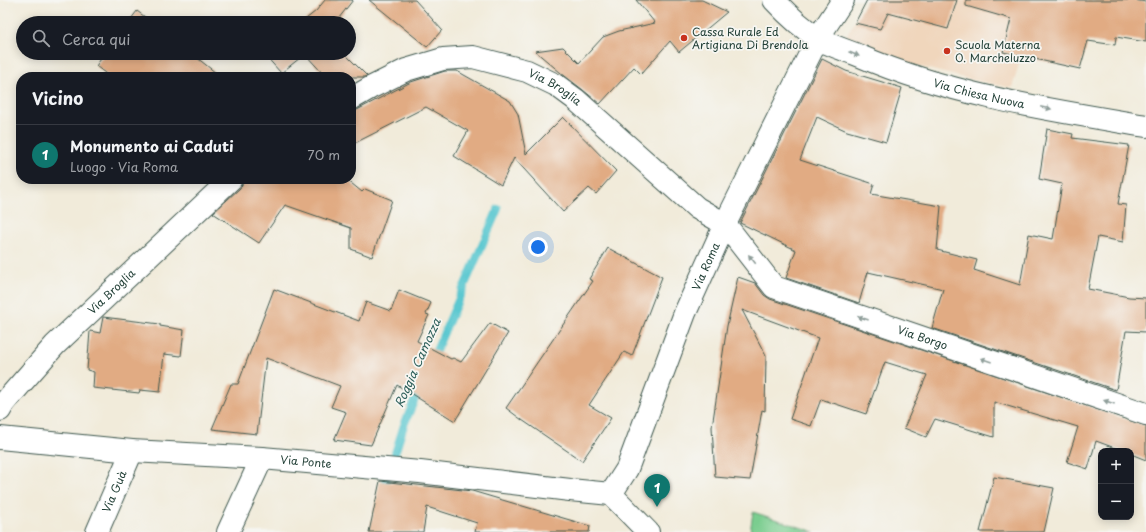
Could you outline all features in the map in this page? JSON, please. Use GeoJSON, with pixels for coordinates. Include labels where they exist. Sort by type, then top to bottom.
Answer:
{"type":"FeatureCollection","features":[{"type":"Feature","properties":{"kind":"street","name":"Via Chiesa Nuova"},"geometry":{"type":"LineString","coordinates":[[774,0],[785,12],[818,38],[890,69],[970,92],[1059,111],[1146,126]]}},
{"type":"Feature","properties":{"kind":"street","name":"Via Roma"},"geometry":{"type":"LineString","coordinates":[[611,494],[627,469],[685,313],[725,224],[818,38],[843,0]]}},
{"type":"Feature","properties":{"kind":"street","name":"Via Broglia"},"geometry":{"type":"LineString","coordinates":[[356,96],[406,70],[443,59],[473,57],[527,71],[556,85],[575,99],[697,208],[725,224]]}},
{"type":"Feature","properties":{"kind":"street","name":"Via Broglia"},"geometry":{"type":"LineString","coordinates":[[0,410],[4,403],[55,345],[226,184]]}},
{"type":"Feature","properties":{"kind":"street","name":"Via Borgo"},"geometry":{"type":"LineString","coordinates":[[725,224],[774,287],[1146,414]]}},
{"type":"Feature","properties":{"kind":"street","name":"Via Ponte"},"geometry":{"type":"LineString","coordinates":[[0,438],[132,451],[262,458],[420,472],[611,494]]}},
{"type":"Feature","properties":{"kind":"street","name":"Via Guà"},"geometry":{"type":"LineString","coordinates":[[97,532],[132,451]]}},
{"type":"Feature","properties":{"kind":"street"},"geometry":{"type":"LineString","coordinates":[[228,532],[262,458]]}},
{"type":"Feature","properties":{"kind":"street"},"geometry":{"type":"LineString","coordinates":[[611,494],[648,532]]}},
{"type":"Feature","properties":{"kind":"shaded area","name":"Scuola Materna O. Marcheluzzo"},"geometry":{"type":"Polygon","coordinates":[[[867,0],[1038,0],[1012,88],[897,61],[844,40],[867,0]]]}},
{"type":"Feature","properties":{"kind":"green space"},"geometry":{"type":"Polygon","coordinates":[[[753,512],[815,532],[750,532],[753,512]]]}},
{"type":"Feature","properties":{"kind":"building"},"geometry":{"type":"Polygon","coordinates":[[[325,0],[353,0],[340,16],[310,16],[325,0]]]}},
{"type":"Feature","properties":{"kind":"building"},"geometry":{"type":"Polygon","coordinates":[[[369,0],[415,0],[442,30],[427,47],[369,0]]]}},
{"type":"Feature","properties":{"kind":"building"},"geometry":{"type":"Polygon","coordinates":[[[636,0],[702,0],[727,12],[679,52],[670,41],[641,74],[634,67],[600,104],[535,51],[563,47],[579,63],[603,37],[619,31],[655,23],[636,0]]]}},
{"type":"Feature","properties":{"kind":"building"},"geometry":{"type":"Polygon","coordinates":[[[867,0],[957,0],[948,29],[888,13],[880,29],[855,23],[867,0]]]}},
{"type":"Feature","properties":{"kind":"building"},"geometry":{"type":"Polygon","coordinates":[[[966,0],[1134,0],[1146,2],[1146,42],[1116,37],[1115,45],[1088,41],[1080,69],[1003,52],[1011,19],[966,6],[966,0]]]}},
{"type":"Feature","properties":{"kind":"building"},"geometry":{"type":"Polygon","coordinates":[[[137,11],[144,16],[133,16],[137,11]]]}},
{"type":"Feature","properties":{"kind":"building"},"geometry":{"type":"Polygon","coordinates":[[[822,59],[846,71],[902,88],[886,142],[847,131],[817,117],[800,160],[874,184],[871,194],[941,206],[937,250],[977,260],[974,270],[1020,285],[1029,234],[1053,239],[1062,184],[1039,179],[1047,129],[1073,134],[1072,138],[1129,145],[1118,204],[1126,205],[1123,242],[1098,237],[1088,289],[1129,297],[1146,298],[1146,332],[1126,331],[1116,390],[932,328],[943,289],[868,272],[859,303],[786,278],[796,250],[740,223],[822,59]]]}},
{"type":"Feature","properties":{"kind":"building"},"geometry":{"type":"Polygon","coordinates":[[[100,60],[200,60],[215,72],[104,72],[96,66],[100,60]]]}},
{"type":"Feature","properties":{"kind":"building"},"geometry":{"type":"Polygon","coordinates":[[[269,60],[297,60],[282,72],[280,72],[269,60]]]}},
{"type":"Feature","properties":{"kind":"building"},"geometry":{"type":"Polygon","coordinates":[[[310,60],[351,60],[367,76],[356,77],[356,72],[321,72],[310,60]]]}},
{"type":"Feature","properties":{"kind":"building"},"geometry":{"type":"Polygon","coordinates":[[[445,71],[457,71],[510,101],[518,114],[526,154],[563,117],[616,171],[596,194],[589,188],[563,212],[514,158],[501,185],[454,156],[468,131],[426,107],[356,142],[356,110],[411,82],[445,71]]]}},
{"type":"Feature","properties":{"kind":"building"},"geometry":{"type":"Polygon","coordinates":[[[242,184],[352,184],[362,192],[365,189],[392,200],[372,257],[351,249],[351,228],[285,205],[259,243],[213,213],[242,184]]]}},
{"type":"Feature","properties":{"kind":"building"},"geometry":{"type":"Polygon","coordinates":[[[608,248],[662,277],[632,356],[624,352],[589,405],[611,418],[582,461],[506,408],[593,281],[589,279],[608,248]]]}},
{"type":"Feature","properties":{"kind":"building"},"geometry":{"type":"Polygon","coordinates":[[[738,277],[755,283],[764,295],[770,299],[1146,426],[1146,460],[1134,455],[1134,448],[1115,448],[1096,441],[1088,469],[1067,462],[1078,427],[994,402],[994,437],[935,419],[926,437],[904,428],[927,375],[885,362],[866,414],[821,399],[811,426],[790,419],[818,338],[742,310],[766,356],[765,411],[762,410],[750,480],[715,477],[712,427],[727,326],[738,277]]]}},
{"type":"Feature","properties":{"kind":"building"},"geometry":{"type":"Polygon","coordinates":[[[274,289],[359,321],[366,302],[391,311],[399,290],[431,303],[426,314],[429,315],[417,341],[451,359],[453,358],[461,362],[490,323],[508,333],[455,421],[397,385],[371,445],[334,440],[346,412],[331,407],[340,386],[266,358],[257,434],[212,429],[231,384],[238,384],[274,289]]]}},
{"type":"Feature","properties":{"kind":"building"},"geometry":{"type":"Polygon","coordinates":[[[103,317],[160,324],[160,326],[184,330],[181,356],[164,354],[160,392],[140,390],[139,393],[93,388],[94,372],[87,370],[90,331],[100,333],[103,317]]]}},
{"type":"Feature","properties":{"kind":"building"},"geometry":{"type":"Polygon","coordinates":[[[994,477],[1054,488],[1044,532],[980,532],[994,477]]]}},
{"type":"Feature","properties":{"kind":"building"},"geometry":{"type":"Polygon","coordinates":[[[380,481],[472,491],[590,526],[589,532],[475,532],[477,523],[427,507],[423,532],[369,532],[380,481]]]}},
{"type":"Feature","properties":{"kind":"waterway","name":"Roggia Camozza"},"geometry":{"type":"LineString","coordinates":[[432,360],[498,209]]}},
{"type":"Feature","properties":{"kind":"waterway","name":"Roggia Camozza"},"geometry":{"type":"LineString","coordinates":[[383,491],[404,425],[420,387]]}},
{"type":"Feature","properties":{"kind":"place","name":"Cassa Rurale Ed Artigiana Di Brendola"},"geometry":{"type":"Point","coordinates":[684,38]}},
{"type":"Feature","properties":{"kind":"place","name":"Scuola Materna O. Marcheluzzo"},"geometry":{"type":"Point","coordinates":[947,51]}},
{"type":"Feature","properties":{"kind":"place","name":"Monumento ai Caduti"},"geometry":{"type":"Point","coordinates":[657,507]}}]}
